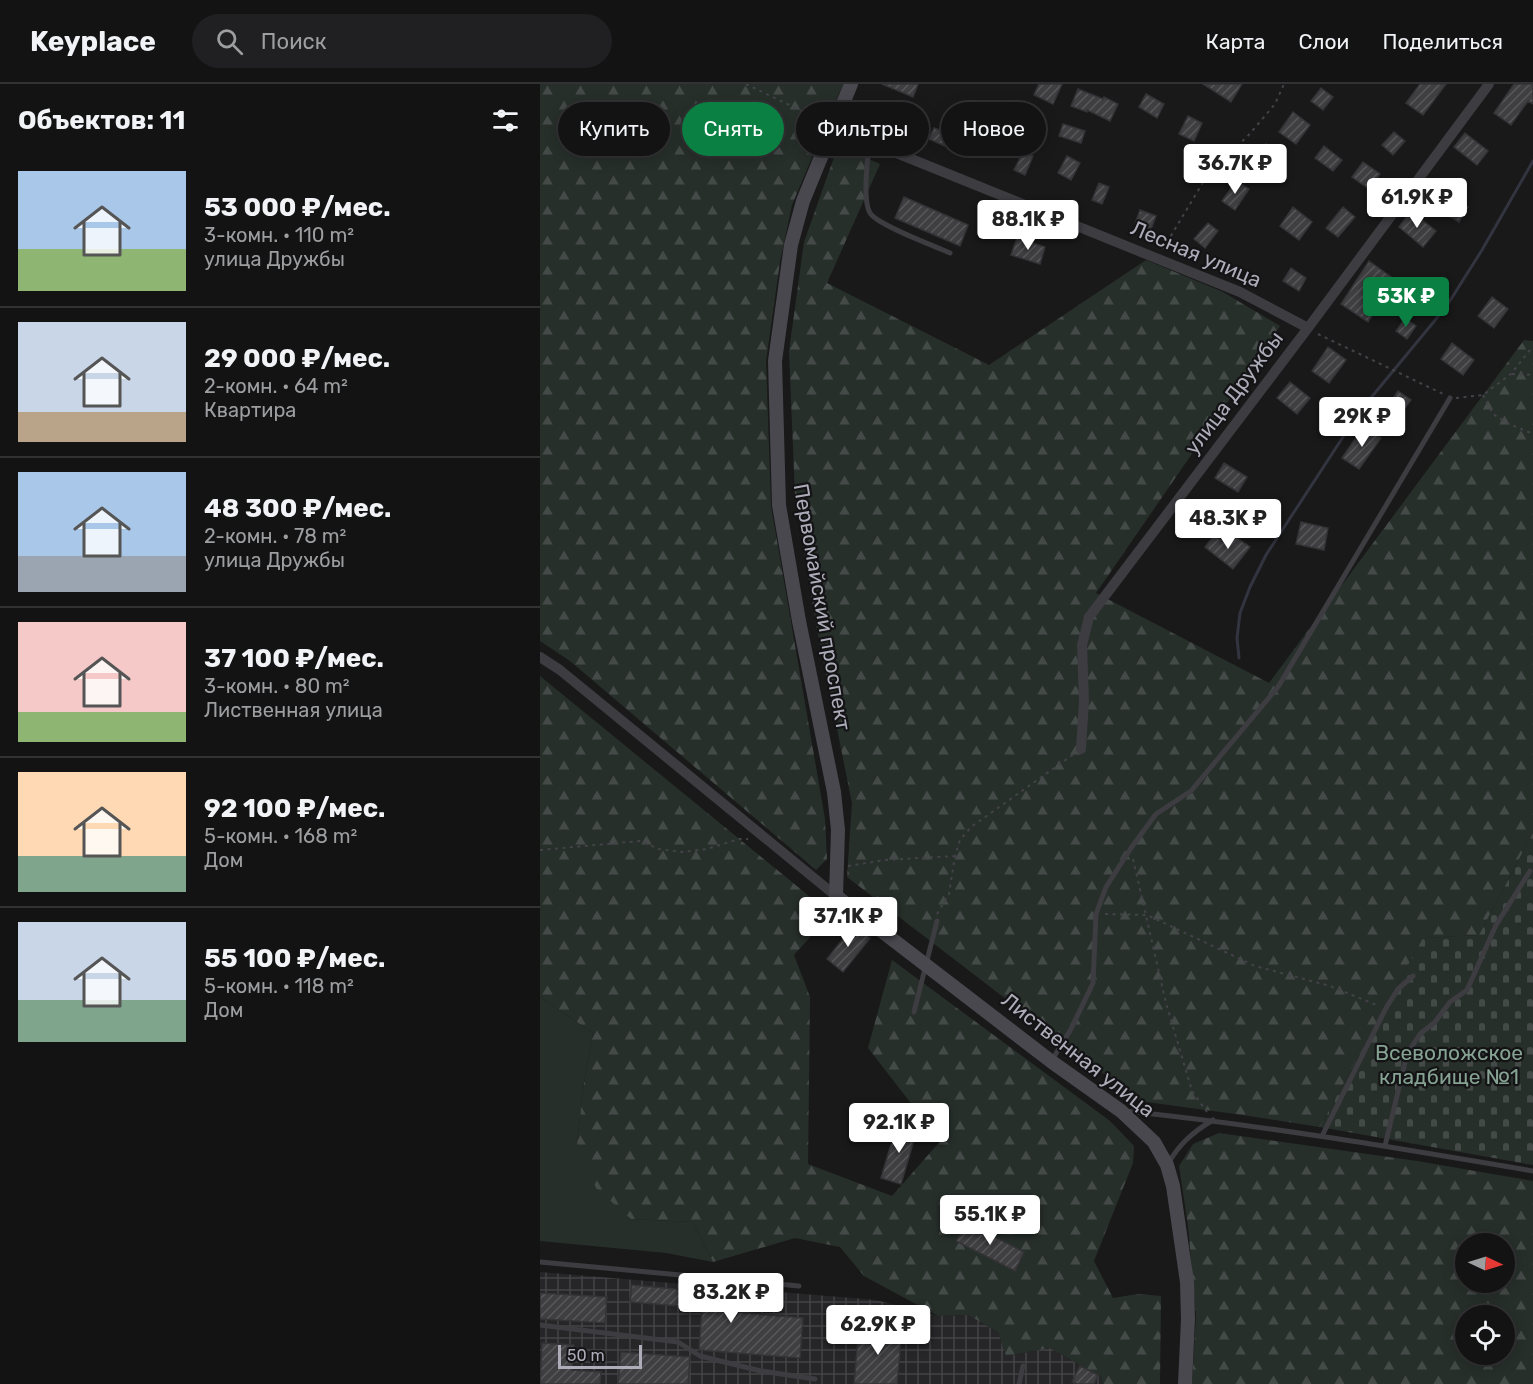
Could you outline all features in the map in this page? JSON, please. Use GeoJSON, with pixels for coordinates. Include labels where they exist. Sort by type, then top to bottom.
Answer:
{"type":"FeatureCollection","features":[{"type":"Feature","properties":{"kind":"street","name":"Первомайский проспект"},"geometry":{"type":"LineString","coordinates":[[843,102],[851,84]]}},
{"type":"Feature","properties":{"kind":"street","name":"улица Дружбы"},"geometry":{"type":"LineString","coordinates":[[1081,749],[1084,701],[1082,645],[1089,617],[1489,84]]}},
{"type":"Feature","properties":{"kind":"street","name":"Первомайский проспект"},"geometry":{"type":"LineString","coordinates":[[820,156],[802,201],[791,245],[775,361],[779,505],[799,621],[834,792],[838,830],[836,896]]}},
{"type":"Feature","properties":{"kind":"street","name":"Лесная улица"},"geometry":{"type":"LineString","coordinates":[[906,156],[1240,292],[1308,328]]}},
{"type":"Feature","properties":{"kind":"street"},"geometry":{"type":"LineString","coordinates":[[540,657],[560,670],[836,896]]}},
{"type":"Feature","properties":{"kind":"street","name":"Лиственная улица"},"geometry":{"type":"LineString","coordinates":[[836,896],[1052,1062],[1121,1111],[1154,1142],[1167,1165],[1173,1186],[1187,1282],[1185,1384]]}},
{"type":"Feature","properties":{"kind":"lane"},"geometry":{"type":"LineString","coordinates":[[869,156],[867,202],[870,214],[881,223],[950,253]]}},
{"type":"Feature","properties":{"kind":"lane"},"geometry":{"type":"LineString","coordinates":[[1052,1062],[1093,983],[1096,914],[1106,887],[1156,814],[1191,792],[1278,687],[1450,398]]}},
{"type":"Feature","properties":{"kind":"lane"},"geometry":{"type":"LineString","coordinates":[[1385,1146],[1407,1054],[1420,1034],[1435,1022],[1450,1002],[1467,990],[1496,925],[1530,871]]}},
{"type":"Feature","properties":{"kind":"lane"},"geometry":{"type":"LineString","coordinates":[[914,1012],[937,921]]}},
{"type":"Feature","properties":{"kind":"lane"},"geometry":{"type":"LineString","coordinates":[[1322,1136],[1386,1008],[1398,989],[1413,976]]}},
{"type":"Feature","properties":{"kind":"lane"},"geometry":{"type":"LineString","coordinates":[[1121,1111],[1213,1120],[1533,1171]]}},
{"type":"Feature","properties":{"kind":"lane"},"geometry":{"type":"LineString","coordinates":[[1167,1165],[1176,1150],[1191,1134],[1213,1120]]}},
{"type":"Feature","properties":{"kind":"lane"},"geometry":{"type":"LineString","coordinates":[[540,1262],[799,1286]]}},
{"type":"Feature","properties":{"kind":"lane"},"geometry":{"type":"LineString","coordinates":[[540,1325],[678,1341],[700,1356],[761,1371],[815,1379]]}},
{"type":"Feature","properties":{"kind":"lane"},"geometry":{"type":"LineString","coordinates":[[1019,1384],[1023,1366]]}},
{"type":"Feature","properties":{"kind":"path"},"geometry":{"type":"LineString","coordinates":[[746,84],[796,108]]}},
{"type":"Feature","properties":{"kind":"path"},"geometry":{"type":"LineString","coordinates":[[1158,257],[1211,169],[1247,137],[1275,104],[1284,84]]}},
{"type":"Feature","properties":{"kind":"path"},"geometry":{"type":"LineString","coordinates":[[1308,328],[1450,398],[1483,395],[1511,374],[1533,346]]}},
{"type":"Feature","properties":{"kind":"path"},"geometry":{"type":"LineString","coordinates":[[1511,374],[1533,375]]}},
{"type":"Feature","properties":{"kind":"path"},"geometry":{"type":"LineString","coordinates":[[1483,395],[1493,414],[1533,434]]}},
{"type":"Feature","properties":{"kind":"path"},"geometry":{"type":"LineString","coordinates":[[937,921],[937,912],[949,894],[960,840],[971,827],[1081,749]]}},
{"type":"Feature","properties":{"kind":"path"},"geometry":{"type":"LineString","coordinates":[[540,850],[640,841],[659,849],[681,852],[707,849],[739,839],[748,839]]}},
{"type":"Feature","properties":{"kind":"path"},"geometry":{"type":"LineString","coordinates":[[1131,848],[1166,1003],[1192,1091],[1213,1120]]}},
{"type":"Feature","properties":{"kind":"path"},"geometry":{"type":"LineString","coordinates":[[837,868],[885,860],[955,856]]}},
{"type":"Feature","properties":{"kind":"path"},"geometry":{"type":"LineString","coordinates":[[1096,914],[1147,915],[1255,966],[1330,986],[1386,1008]]}},
{"type":"Feature","properties":{"kind":"shaded area"},"geometry":{"type":"Polygon","coordinates":[[[540,1272],[876,1300],[938,1316],[968,1315],[998,1332],[1006,1356],[1050,1348],[1101,1377],[1103,1384],[540,1384],[540,1272]]]}},
{"type":"Feature","properties":{"kind":"green space"},"geometry":{"type":"Polygon","coordinates":[[[540,84],[843,84],[835,102],[796,102],[796,156],[813,156],[792,205],[780,262],[766,361],[771,506],[825,819],[827,859],[816,870],[570,661],[540,641],[540,84]]]}},
{"type":"Feature","properties":{"kind":"green space"},"geometry":{"type":"Polygon","coordinates":[[[834,156],[861,156],[880,164],[827,283],[989,365],[1146,260],[1223,292],[1280,326],[1096,593],[1269,683],[1524,340],[1533,341],[1533,833],[1479,935],[1423,938],[1320,1127],[1139,1101],[847,877],[852,803],[816,625],[795,496],[789,351],[804,242],[834,156]]]}},
{"type":"Feature","properties":{"kind":"green space"},"geometry":{"type":"Polygon","coordinates":[[[540,676],[831,914],[794,955],[810,997],[808,1164],[892,1196],[943,1138],[924,1120],[868,1048],[892,960],[1110,1121],[1134,1146],[1133,1163],[1094,1261],[1113,1298],[1138,1294],[1161,1296],[1160,1384],[1103,1384],[1101,1377],[1050,1348],[1006,1356],[998,1332],[968,1315],[938,1316],[864,1276],[840,1247],[795,1238],[713,1262],[693,1222],[631,1219],[596,1188],[577,1144],[584,1082],[593,1033],[540,997],[540,676]]]}},
{"type":"Feature","properties":{"kind":"green space","name":"Всеволожское кладбище №1"},"geometry":{"type":"Polygon","coordinates":[[[1533,833],[1533,1165],[1320,1127],[1423,938],[1479,935],[1533,833]]]}},
{"type":"Feature","properties":{"kind":"green space"},"geometry":{"type":"Polygon","coordinates":[[[540,997],[593,1033],[584,1082],[577,1144],[631,1219],[693,1222],[713,1262],[666,1253],[540,1241],[540,997]]]}},
{"type":"Feature","properties":{"kind":"green space"},"geometry":{"type":"Polygon","coordinates":[[[1219,1133],[1417,1161],[1533,1181],[1533,1384],[1192,1384],[1196,1316],[1188,1226],[1179,1166],[1193,1144],[1219,1133]]]}},
{"type":"Feature","properties":{"kind":"building"},"geometry":{"type":"Polygon","coordinates":[[[882,84],[918,84],[913,97],[882,84]]]}},
{"type":"Feature","properties":{"kind":"building"},"geometry":{"type":"Polygon","coordinates":[[[1039,84],[1062,84],[1053,104],[1034,95],[1039,84]]]}},
{"type":"Feature","properties":{"kind":"building"},"geometry":{"type":"Polygon","coordinates":[[[1203,84],[1242,84],[1231,102],[1203,84]]]}},
{"type":"Feature","properties":{"kind":"building"},"geometry":{"type":"Polygon","coordinates":[[[1420,84],[1446,84],[1423,115],[1406,103],[1420,84]]]}},
{"type":"Feature","properties":{"kind":"building"},"geometry":{"type":"Polygon","coordinates":[[[1514,84],[1533,84],[1533,104],[1528,101],[1511,125],[1494,113],[1514,84]]]}},
{"type":"Feature","properties":{"kind":"building"},"geometry":{"type":"Polygon","coordinates":[[[1321,88],[1333,97],[1323,110],[1311,101],[1321,88]]]}},
{"type":"Feature","properties":{"kind":"building"},"geometry":{"type":"Polygon","coordinates":[[[1078,89],[1118,104],[1110,121],[1087,110],[1087,112],[1071,106],[1078,89]]]}},
{"type":"Feature","properties":{"kind":"building"},"geometry":{"type":"Polygon","coordinates":[[[1146,94],[1164,104],[1157,118],[1139,107],[1146,94]]]}},
{"type":"Feature","properties":{"kind":"building"},"geometry":{"type":"Polygon","coordinates":[[[1293,112],[1310,125],[1296,144],[1279,132],[1293,112]]]}},
{"type":"Feature","properties":{"kind":"building"},"geometry":{"type":"Polygon","coordinates":[[[1188,116],[1202,123],[1194,141],[1179,134],[1188,116]]]}},
{"type":"Feature","properties":{"kind":"building"},"geometry":{"type":"Polygon","coordinates":[[[1063,124],[1085,131],[1081,143],[1059,136],[1063,124]]]}},
{"type":"Feature","properties":{"kind":"building"},"geometry":{"type":"Polygon","coordinates":[[[934,128],[941,131],[941,144],[929,139],[934,128]]]}},
{"type":"Feature","properties":{"kind":"building"},"geometry":{"type":"Polygon","coordinates":[[[1394,132],[1405,141],[1393,155],[1382,145],[1394,132]]]}},
{"type":"Feature","properties":{"kind":"building"},"geometry":{"type":"Polygon","coordinates":[[[1465,133],[1488,151],[1477,165],[1454,147],[1465,133]]]}},
{"type":"Feature","properties":{"kind":"building"},"geometry":{"type":"Polygon","coordinates":[[[1266,144],[1277,151],[1264,171],[1253,163],[1266,144]]]}},
{"type":"Feature","properties":{"kind":"building"},"geometry":{"type":"Polygon","coordinates":[[[1324,146],[1342,160],[1333,171],[1315,158],[1324,146]]]}},
{"type":"Feature","properties":{"kind":"building"},"geometry":{"type":"Polygon","coordinates":[[[1021,156],[1033,156],[1025,175],[1014,170],[1021,156]]]}},
{"type":"Feature","properties":{"kind":"building"},"geometry":{"type":"Polygon","coordinates":[[[1067,156],[1080,163],[1071,180],[1058,173],[1067,156]]]}},
{"type":"Feature","properties":{"kind":"building"},"geometry":{"type":"Polygon","coordinates":[[[1363,162],[1380,174],[1369,189],[1352,177],[1363,162]]]}},
{"type":"Feature","properties":{"kind":"building"},"geometry":{"type":"Polygon","coordinates":[[[1236,181],[1249,189],[1235,210],[1222,201],[1236,181]]]}},
{"type":"Feature","properties":{"kind":"building"},"geometry":{"type":"Polygon","coordinates":[[[1099,183],[1109,187],[1102,204],[1092,200],[1099,183]]]}},
{"type":"Feature","properties":{"kind":"building"},"geometry":{"type":"Polygon","coordinates":[[[1449,196],[1468,207],[1459,222],[1440,211],[1449,196]]]}},
{"type":"Feature","properties":{"kind":"building"},"geometry":{"type":"Polygon","coordinates":[[[904,197],[968,225],[960,246],[895,218],[904,197]]]}},
{"type":"Feature","properties":{"kind":"building"},"geometry":{"type":"Polygon","coordinates":[[[1293,207],[1312,222],[1299,240],[1280,226],[1293,207]]]}},
{"type":"Feature","properties":{"kind":"building"},"geometry":{"type":"Polygon","coordinates":[[[1343,207],[1355,217],[1338,237],[1326,228],[1343,207]]]}},
{"type":"Feature","properties":{"kind":"building"},"geometry":{"type":"Polygon","coordinates":[[[1140,210],[1156,216],[1151,229],[1135,224],[1140,210]]]}},
{"type":"Feature","properties":{"kind":"building"},"geometry":{"type":"Polygon","coordinates":[[[1411,211],[1436,231],[1423,247],[1399,227],[1411,211]]]}},
{"type":"Feature","properties":{"kind":"building"},"geometry":{"type":"Polygon","coordinates":[[[1208,223],[1218,231],[1205,248],[1194,239],[1208,223]]]}},
{"type":"Feature","properties":{"kind":"building"},"geometry":{"type":"Polygon","coordinates":[[[1017,238],[1045,247],[1040,264],[1011,255],[1017,238]]]}},
{"type":"Feature","properties":{"kind":"building"},"geometry":{"type":"Polygon","coordinates":[[[1369,261],[1391,277],[1372,303],[1378,307],[1368,322],[1341,304],[1369,261]]]}},
{"type":"Feature","properties":{"kind":"building"},"geometry":{"type":"Polygon","coordinates":[[[1291,268],[1306,278],[1299,291],[1283,281],[1291,268]]]}},
{"type":"Feature","properties":{"kind":"building"},"geometry":{"type":"Polygon","coordinates":[[[1492,297],[1508,309],[1494,328],[1478,316],[1492,297]]]}},
{"type":"Feature","properties":{"kind":"building"},"geometry":{"type":"Polygon","coordinates":[[[1405,318],[1416,326],[1407,339],[1396,331],[1405,318]]]}},
{"type":"Feature","properties":{"kind":"building"},"geometry":{"type":"Polygon","coordinates":[[[1452,343],[1474,360],[1463,375],[1441,359],[1452,343]]]}},
{"type":"Feature","properties":{"kind":"building"},"geometry":{"type":"Polygon","coordinates":[[[1328,347],[1346,360],[1329,383],[1312,371],[1328,347]]]}},
{"type":"Feature","properties":{"kind":"building"},"geometry":{"type":"Polygon","coordinates":[[[1290,382],[1310,398],[1297,414],[1277,398],[1290,382]]]}},
{"type":"Feature","properties":{"kind":"building"},"geometry":{"type":"Polygon","coordinates":[[[1398,391],[1411,400],[1399,416],[1387,407],[1398,391]]]}},
{"type":"Feature","properties":{"kind":"building"},"geometry":{"type":"Polygon","coordinates":[[[1364,426],[1381,438],[1359,469],[1342,458],[1364,426]]]}},
{"type":"Feature","properties":{"kind":"building"},"geometry":{"type":"Polygon","coordinates":[[[1224,463],[1247,477],[1238,492],[1215,478],[1224,463]]]}},
{"type":"Feature","properties":{"kind":"building"},"geometry":{"type":"Polygon","coordinates":[[[1198,502],[1217,516],[1207,530],[1188,516],[1198,502]]]}},
{"type":"Feature","properties":{"kind":"building"},"geometry":{"type":"Polygon","coordinates":[[[1301,522],[1328,528],[1324,550],[1296,544],[1301,522]]]}},
{"type":"Feature","properties":{"kind":"building"},"geometry":{"type":"Polygon","coordinates":[[[1214,535],[1226,544],[1233,535],[1250,547],[1233,569],[1205,547],[1214,535]]]}},
{"type":"Feature","properties":{"kind":"building"},"geometry":{"type":"Polygon","coordinates":[[[854,925],[870,938],[843,972],[827,959],[854,925]]]}},
{"type":"Feature","properties":{"kind":"building"},"geometry":{"type":"Polygon","coordinates":[[[897,1124],[917,1130],[901,1184],[881,1178],[897,1124]]]}},
{"type":"Feature","properties":{"kind":"building"},"geometry":{"type":"Polygon","coordinates":[[[966,1222],[1024,1252],[1015,1271],[956,1241],[966,1222]]]}},
{"type":"Feature","properties":{"kind":"building"},"geometry":{"type":"Polygon","coordinates":[[[632,1285],[718,1293],[717,1310],[803,1318],[800,1358],[699,1350],[702,1308],[630,1302],[632,1285]]]}},
{"type":"Feature","properties":{"kind":"building"},"geometry":{"type":"Polygon","coordinates":[[[540,1293],[607,1297],[605,1323],[540,1319],[540,1293]]]}},
{"type":"Feature","properties":{"kind":"building"},"geometry":{"type":"Polygon","coordinates":[[[859,1326],[902,1330],[897,1384],[854,1384],[859,1326]]]}},
{"type":"Feature","properties":{"kind":"building"},"geometry":{"type":"Polygon","coordinates":[[[542,1343],[574,1345],[572,1370],[601,1372],[600,1384],[540,1384],[542,1343]]]}},
{"type":"Feature","properties":{"kind":"building"},"geometry":{"type":"Polygon","coordinates":[[[621,1352],[690,1357],[688,1384],[618,1384],[621,1352]]]}},
{"type":"Feature","properties":{"kind":"building"},"geometry":{"type":"Polygon","coordinates":[[[1080,1366],[1098,1375],[1094,1384],[1072,1382],[1080,1366]]]}},
{"type":"Feature","properties":{"kind":"waterway"},"geometry":{"type":"LineString","coordinates":[[1239,658],[1237,638],[1240,613],[1266,555],[1360,411],[1446,307],[1533,161]]}}]}
